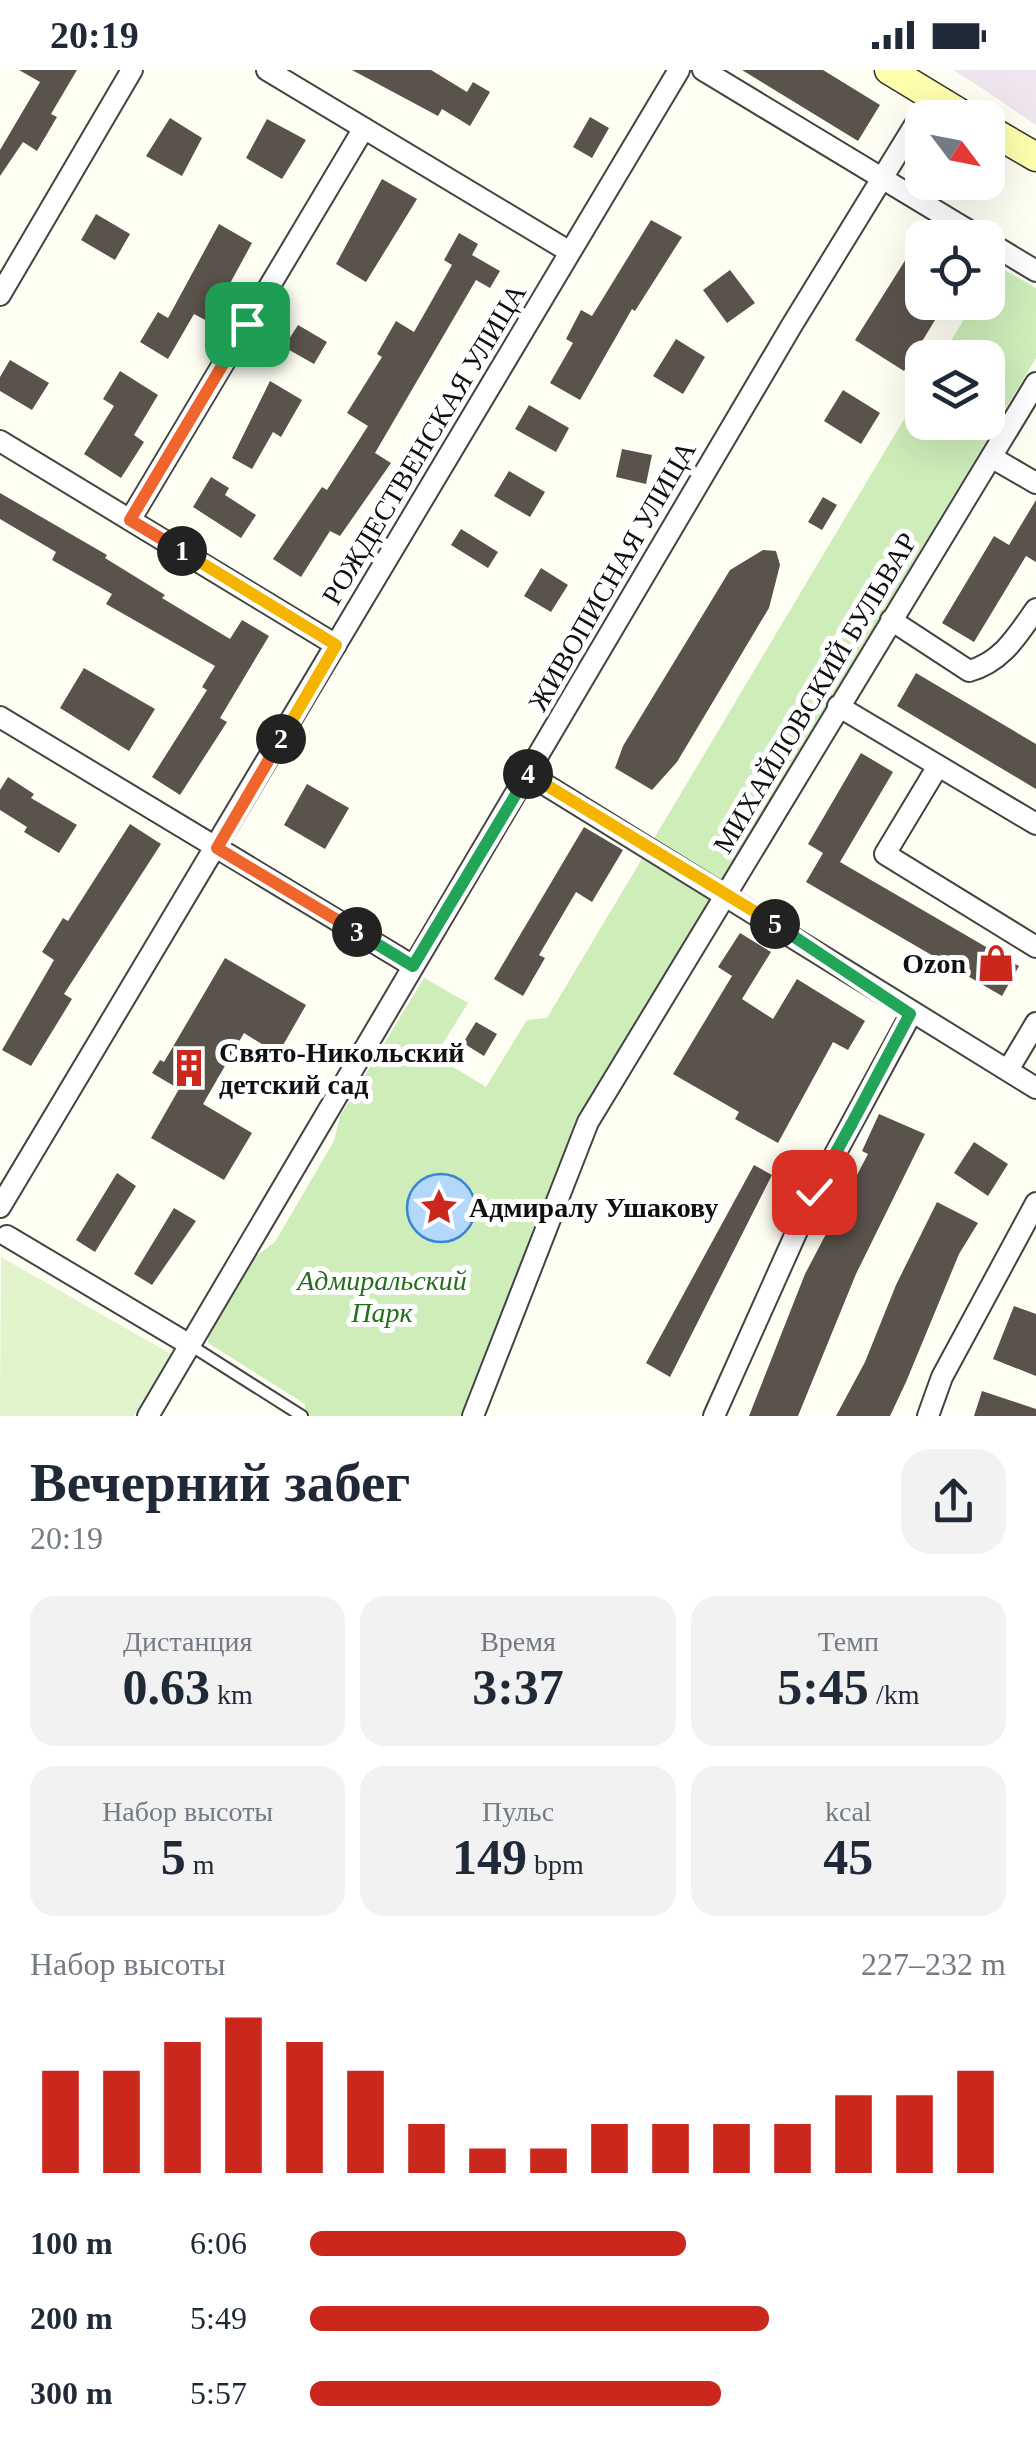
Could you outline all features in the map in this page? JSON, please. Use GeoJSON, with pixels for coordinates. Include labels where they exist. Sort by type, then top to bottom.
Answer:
{"type":"FeatureCollection","features":[{"type":"Feature","properties":{"kind":"main road"},"geometry":{"type":"LineString","coordinates":[[889,70],[939,100]]}},
{"type":"Feature","properties":{"kind":"main road"},"geometry":{"type":"LineString","coordinates":[[1005,139],[1036,158]]}},
{"type":"Feature","properties":{"kind":"street"},"geometry":{"type":"LineString","coordinates":[[0,295],[132,70]]}},
{"type":"Feature","properties":{"kind":"street"},"geometry":{"type":"LineString","coordinates":[[267,70],[570,252]]}},
{"type":"Feature","properties":{"kind":"street","name":"РОЖДЕСТВЕНСКАЯ УЛИЦА"},"geometry":{"type":"LineString","coordinates":[[0,1207],[679,70]]}},
{"type":"Feature","properties":{"kind":"street"},"geometry":{"type":"LineString","coordinates":[[703,70],[951,220]]}},
{"type":"Feature","properties":{"kind":"street","name":"ЖИВОПИСНАЯ УЛИЦА"},"geometry":{"type":"LineString","coordinates":[[148,1416],[792,325],[932,96]]}},
{"type":"Feature","properties":{"kind":"street"},"geometry":{"type":"LineString","coordinates":[[130,520],[364,128]]}},
{"type":"Feature","properties":{"kind":"street"},"geometry":{"type":"LineString","coordinates":[[1005,252],[1036,270]]}},
{"type":"Feature","properties":{"kind":"street","name":"МИХАЙЛОВСКИЙ БУЛЬВАР"},"geometry":{"type":"LineString","coordinates":[[473,1416],[588,1122],[1036,383]]}},
{"type":"Feature","properties":{"kind":"street"},"geometry":{"type":"LineString","coordinates":[[0,441],[336,645]]}},
{"type":"Feature","properties":{"kind":"street"},"geometry":{"type":"LineString","coordinates":[[991,457],[1036,483]]}},
{"type":"Feature","properties":{"kind":"street"},"geometry":{"type":"LineString","coordinates":[[891,620],[969,671],[988,666],[1010,646],[1036,609]]}},
{"type":"Feature","properties":{"kind":"street"},"geometry":{"type":"LineString","coordinates":[[838,706],[1036,824]]}},
{"type":"Feature","properties":{"kind":"street"},"geometry":{"type":"LineString","coordinates":[[0,717],[413,966]]}},
{"type":"Feature","properties":{"kind":"street"},"geometry":{"type":"LineString","coordinates":[[938,766],[885,854],[1036,947]]}},
{"type":"Feature","properties":{"kind":"street"},"geometry":{"type":"LineString","coordinates":[[528,774],[726,892],[910,1014],[1036,1088]]}},
{"type":"Feature","properties":{"kind":"street"},"geometry":{"type":"LineString","coordinates":[[714,1416],[814,1192],[910,1014]]}},
{"type":"Feature","properties":{"kind":"street"},"geometry":{"type":"LineString","coordinates":[[1008,1070],[1036,1024]]}},
{"type":"Feature","properties":{"kind":"street"},"geometry":{"type":"LineString","coordinates":[[928,1416],[942,1377],[1036,1203]]}},
{"type":"Feature","properties":{"kind":"street"},"geometry":{"type":"LineString","coordinates":[[7,1236],[190,1345]]}},
{"type":"Feature","properties":{"kind":"lane"},"geometry":{"type":"LineString","coordinates":[[190,1345],[302,1416]]}},
{"type":"Feature","properties":{"kind":"shaded area"},"geometry":{"type":"Polygon","coordinates":[[[953,70],[1036,70],[1036,125],[1005,104],[1005,100],[953,70]]]}},
{"type":"Feature","properties":{"kind":"green space","name":"Адмиральский Парк"},"geometry":{"type":"Polygon","coordinates":[[[1005,270],[1036,288],[1036,358],[1005,410],[1005,340],[951,340],[964,320],[1005,320],[1005,270]]]}},
{"type":"Feature","properties":{"kind":"green space","name":"Адмиральский Парк"},"geometry":{"type":"Polygon","coordinates":[[[905,418],[905,440],[987,440],[582,1113],[467,1416],[304,1416],[305,1404],[208,1343],[256,1256],[275,1242],[334,1141],[340,1116],[424,978],[468,1003],[435,1056],[486,1087],[527,1020],[547,1018],[905,418]]]}},
{"type":"Feature","properties":{"kind":"green space"},"geometry":{"type":"Polygon","coordinates":[[[1,1257],[171,1354],[134,1416],[0,1416],[1,1257]]]}},
{"type":"Feature","properties":{"kind":"water"},"geometry":{"type":"Polygon","coordinates":[[[441,1174],[454,1176],[465,1184],[473,1195],[473,1221],[465,1232],[454,1240],[441,1242],[428,1240],[417,1232],[409,1221],[407,1208],[409,1195],[417,1184],[428,1176],[441,1174]]]}},
{"type":"Feature","properties":{"kind":"building"},"geometry":{"type":"Polygon","coordinates":[[[19,70],[77,70],[51,114],[57,117],[37,151],[23,142],[0,176],[0,150],[40,82],[19,70]]]}},
{"type":"Feature","properties":{"kind":"building"},"geometry":{"type":"Polygon","coordinates":[[[352,70],[431,70],[467,92],[473,82],[490,92],[470,126],[442,109],[438,116],[352,70]]]}},
{"type":"Feature","properties":{"kind":"building"},"geometry":{"type":"Polygon","coordinates":[[[742,70],[823,70],[880,105],[858,141],[742,70]]]}},
{"type":"Feature","properties":{"kind":"building"},"geometry":{"type":"Polygon","coordinates":[[[590,117],[609,128],[592,158],[573,147],[590,117]]]}},
{"type":"Feature","properties":{"kind":"building"},"geometry":{"type":"Polygon","coordinates":[[[170,118],[202,138],[182,176],[146,156],[170,118]]]}},
{"type":"Feature","properties":{"kind":"building"},"geometry":{"type":"Polygon","coordinates":[[[267,119],[306,140],[282,179],[246,158],[267,119]]]}},
{"type":"Feature","properties":{"kind":"building"},"geometry":{"type":"Polygon","coordinates":[[[382,179],[417,199],[366,282],[336,264],[382,179]]]}},
{"type":"Feature","properties":{"kind":"building"},"geometry":{"type":"Polygon","coordinates":[[[96,214],[130,234],[115,260],[81,240],[96,214]]]}},
{"type":"Feature","properties":{"kind":"building"},"geometry":{"type":"Polygon","coordinates":[[[651,220],[682,237],[635,311],[632,309],[580,400],[550,383],[573,343],[566,339],[581,310],[592,316],[651,220]]]}},
{"type":"Feature","properties":{"kind":"building"},"geometry":{"type":"Polygon","coordinates":[[[219,224],[252,243],[209,322],[194,314],[168,359],[140,342],[158,312],[168,318],[219,224]]]}},
{"type":"Feature","properties":{"kind":"building"},"geometry":{"type":"Polygon","coordinates":[[[459,233],[478,244],[472,255],[500,271],[490,288],[476,280],[375,453],[391,463],[340,536],[330,531],[301,577],[273,559],[322,487],[327,490],[368,426],[347,413],[382,357],[377,354],[396,321],[414,332],[452,265],[444,260],[459,233]]]}},
{"type":"Feature","properties":{"kind":"building"},"geometry":{"type":"Polygon","coordinates":[[[905,261],[905,320],[935,320],[923,340],[905,340],[904,371],[855,340],[905,261]]]}},
{"type":"Feature","properties":{"kind":"building"},"geometry":{"type":"Polygon","coordinates":[[[730,270],[755,303],[727,323],[703,290],[730,270]]]}},
{"type":"Feature","properties":{"kind":"building"},"geometry":{"type":"Polygon","coordinates":[[[298,325],[327,342],[314,364],[284,347],[298,325]]]}},
{"type":"Feature","properties":{"kind":"building"},"geometry":{"type":"Polygon","coordinates":[[[676,339],[705,357],[683,394],[653,376],[676,339]]]}},
{"type":"Feature","properties":{"kind":"building"},"geometry":{"type":"Polygon","coordinates":[[[10,360],[49,383],[32,410],[0,391],[0,377],[10,360]]]}},
{"type":"Feature","properties":{"kind":"building"},"geometry":{"type":"Polygon","coordinates":[[[120,371],[158,395],[134,435],[144,442],[121,478],[84,454],[114,406],[103,399],[120,371]]]}},
{"type":"Feature","properties":{"kind":"building"},"geometry":{"type":"Polygon","coordinates":[[[270,381],[302,400],[281,437],[273,432],[252,469],[232,458],[270,381]]]}},
{"type":"Feature","properties":{"kind":"building"},"geometry":{"type":"Polygon","coordinates":[[[843,390],[880,413],[861,444],[824,421],[843,390]]]}},
{"type":"Feature","properties":{"kind":"building"},"geometry":{"type":"Polygon","coordinates":[[[529,405],[569,428],[556,452],[515,429],[529,405]]]}},
{"type":"Feature","properties":{"kind":"building"},"geometry":{"type":"Polygon","coordinates":[[[622,449],[652,455],[646,484],[616,477],[622,449]]]}},
{"type":"Feature","properties":{"kind":"building"},"geometry":{"type":"Polygon","coordinates":[[[509,471],[545,492],[530,517],[494,496],[509,471]]]}},
{"type":"Feature","properties":{"kind":"building"},"geometry":{"type":"Polygon","coordinates":[[[211,477],[229,488],[225,495],[256,515],[241,538],[193,507],[211,477]]]}},
{"type":"Feature","properties":{"kind":"building"},"geometry":{"type":"Polygon","coordinates":[[[0,493],[107,555],[105,558],[165,595],[162,598],[230,639],[242,620],[269,636],[220,718],[227,722],[180,795],[152,777],[207,690],[202,687],[215,666],[106,604],[112,594],[52,560],[56,552],[0,519],[0,493]]]}},
{"type":"Feature","properties":{"kind":"building"},"geometry":{"type":"Polygon","coordinates":[[[823,497],[837,505],[822,530],[808,522],[823,497]]]}},
{"type":"Feature","properties":{"kind":"building"},"geometry":{"type":"Polygon","coordinates":[[[1036,500],[1036,562],[1026,556],[974,642],[942,623],[994,536],[1009,545],[1036,500]]]}},
{"type":"Feature","properties":{"kind":"building"},"geometry":{"type":"Polygon","coordinates":[[[461,529],[498,552],[488,568],[451,545],[461,529]]]}},
{"type":"Feature","properties":{"kind":"building"},"geometry":{"type":"Polygon","coordinates":[[[763,550],[776,551],[780,565],[769,608],[677,762],[652,790],[615,768],[623,746],[730,570],[763,550]]]}},
{"type":"Feature","properties":{"kind":"building"},"geometry":{"type":"Polygon","coordinates":[[[541,568],[568,585],[551,612],[524,596],[541,568]]]}},
{"type":"Feature","properties":{"kind":"building"},"geometry":{"type":"Polygon","coordinates":[[[84,668],[155,709],[129,751],[60,708],[84,668]]]}},
{"type":"Feature","properties":{"kind":"building"},"geometry":{"type":"Polygon","coordinates":[[[916,673],[1036,744],[1036,789],[897,706],[916,673]]]}},
{"type":"Feature","properties":{"kind":"building"},"geometry":{"type":"Polygon","coordinates":[[[861,753],[893,772],[840,862],[1019,966],[1002,996],[806,882],[823,853],[808,844],[861,753]]]}},
{"type":"Feature","properties":{"kind":"building"},"geometry":{"type":"Polygon","coordinates":[[[8,777],[34,794],[31,798],[77,825],[59,853],[24,832],[27,827],[0,810],[0,790],[8,777]]]}},
{"type":"Feature","properties":{"kind":"building"},"geometry":{"type":"Polygon","coordinates":[[[307,784],[349,808],[325,849],[284,825],[307,784]]]}},
{"type":"Feature","properties":{"kind":"building"},"geometry":{"type":"Polygon","coordinates":[[[130,824],[161,844],[64,994],[72,999],[31,1066],[2,1050],[54,960],[42,952],[63,918],[68,921],[130,824]]]}},
{"type":"Feature","properties":{"kind":"building"},"geometry":{"type":"Polygon","coordinates":[[[584,827],[623,850],[592,902],[576,892],[539,955],[545,958],[523,996],[494,979],[584,827]]]}},
{"type":"Feature","properties":{"kind":"building"},"geometry":{"type":"Polygon","coordinates":[[[740,933],[771,952],[742,999],[773,1019],[797,979],[865,1021],[848,1050],[833,1042],[778,1143],[735,1119],[739,1112],[673,1074],[732,976],[718,967],[740,933]]]}},
{"type":"Feature","properties":{"kind":"building","name":"Свято-Никольский детский сад"},"geometry":{"type":"Polygon","coordinates":[[[225,958],[306,1005],[278,1054],[244,1033],[203,1104],[252,1133],[224,1180],[151,1138],[179,1089],[152,1073],[160,1060],[164,1062],[225,958]]]}},
{"type":"Feature","properties":{"kind":"building"},"geometry":{"type":"Polygon","coordinates":[[[476,1022],[497,1034],[484,1056],[463,1043],[476,1022]]]}},
{"type":"Feature","properties":{"kind":"building"},"geometry":{"type":"Polygon","coordinates":[[[879,1114],[925,1134],[856,1274],[798,1416],[749,1416],[805,1274],[868,1154],[862,1151],[879,1114]]]}},
{"type":"Feature","properties":{"kind":"building"},"geometry":{"type":"Polygon","coordinates":[[[974,1142],[1008,1164],[988,1196],[954,1173],[974,1142]]]}},
{"type":"Feature","properties":{"kind":"building"},"geometry":{"type":"Polygon","coordinates":[[[754,1165],[772,1175],[670,1377],[646,1363],[754,1165]]]}},
{"type":"Feature","properties":{"kind":"building"},"geometry":{"type":"Polygon","coordinates":[[[117,1173],[136,1186],[95,1252],[76,1240],[117,1173]]]}},
{"type":"Feature","properties":{"kind":"building"},"geometry":{"type":"Polygon","coordinates":[[[937,1202],[978,1223],[959,1254],[890,1416],[836,1416],[865,1362],[896,1285],[937,1202]]]}},
{"type":"Feature","properties":{"kind":"building"},"geometry":{"type":"Polygon","coordinates":[[[174,1208],[196,1221],[152,1285],[134,1274],[174,1208]]]}},
{"type":"Feature","properties":{"kind":"building"},"geometry":{"type":"Polygon","coordinates":[[[1014,1306],[1036,1314],[1036,1376],[993,1359],[1014,1306]]]}},
{"type":"Feature","properties":{"kind":"building"},"geometry":{"type":"Polygon","coordinates":[[[982,1391],[1036,1409],[1036,1416],[974,1416],[982,1391]]]}},
{"type":"Feature","properties":{"kind":"place","name":"Ozon"},"geometry":{"type":"Point","coordinates":[996,963]}},
{"type":"Feature","properties":{"kind":"place","name":"Свято-Никольский детский сад"},"geometry":{"type":"Point","coordinates":[189,1068]}},
{"type":"Feature","properties":{"kind":"place","name":"Адмиралу Ушакову"},"geometry":{"type":"Point","coordinates":[439,1207]}},
{"type":"Feature","properties":{"kind":"route"},"geometry":{"type":"LineString","coordinates":[[247,324],[130,520],[336,645],[217,848],[413,966],[528,774],[726,892],[910,1014],[814,1192]]}}]}
